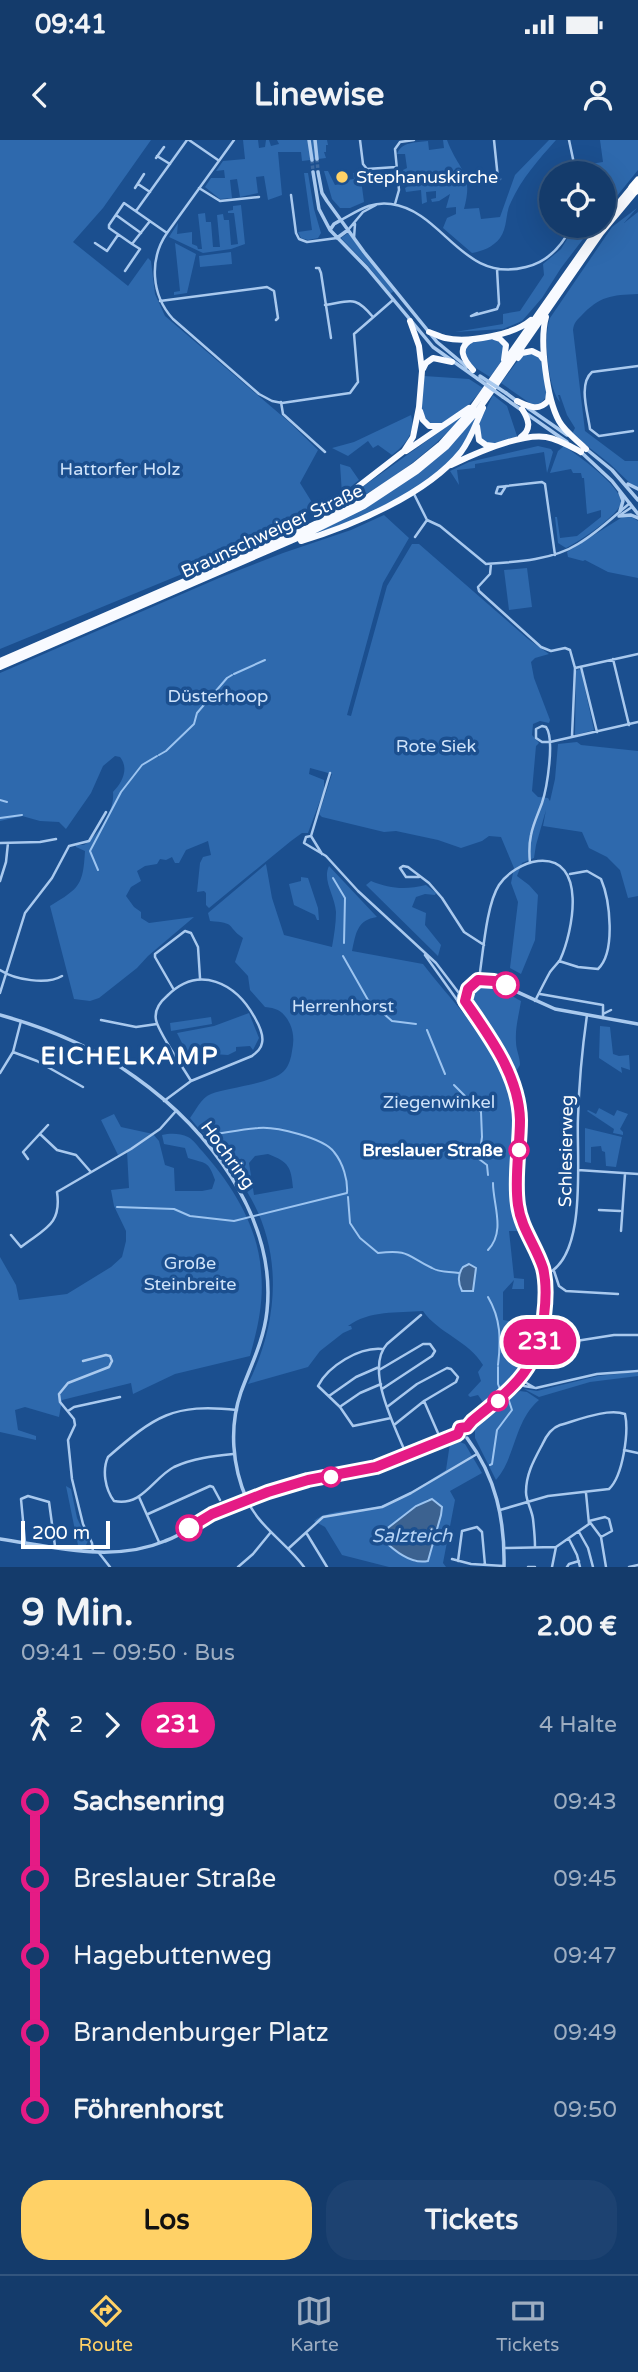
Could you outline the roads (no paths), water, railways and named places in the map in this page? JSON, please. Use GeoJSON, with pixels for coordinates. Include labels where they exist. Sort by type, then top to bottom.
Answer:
{"type":"FeatureCollection","features":[{"type":"Feature","properties":{"kind":"highway"},"geometry":{"type":"LineString","coordinates":[[616,209],[635,189],[638,180]]}},
{"type":"Feature","properties":{"kind":"highway","name":"Braunschweiger Straße"},"geometry":{"type":"LineString","coordinates":[[0,667],[276,548],[339,519],[395,486],[446,447],[635,189]]}},
{"type":"Feature","properties":{"kind":"highway","name":"Braunschweiger Straße"},"geometry":{"type":"LineString","coordinates":[[503,370],[540,311],[592,238]]}},
{"type":"Feature","properties":{"kind":"highway"},"geometry":{"type":"LineString","coordinates":[[550,307],[542,335],[555,412],[561,425],[584,451]]}},
{"type":"Feature","properties":{"kind":"highway"},"geometry":{"type":"LineString","coordinates":[[429,332],[454,339],[488,336],[523,327],[540,311]]}},
{"type":"Feature","properties":{"kind":"highway"},"geometry":{"type":"LineString","coordinates":[[307,528],[404,451],[413,437],[422,374],[419,346],[410,321]]}},
{"type":"Feature","properties":{"kind":"highway"},"geometry":{"type":"LineString","coordinates":[[488,336],[500,339],[506,345],[503,370]]}},
{"type":"Feature","properties":{"kind":"highway"},"geometry":{"type":"LineString","coordinates":[[473,370],[463,358],[462,351],[468,342],[478,337]]}},
{"type":"Feature","properties":{"kind":"highway"},"geometry":{"type":"LineString","coordinates":[[503,370],[527,351],[537,352],[545,364]]}},
{"type":"Feature","properties":{"kind":"highway"},"geometry":{"type":"LineString","coordinates":[[422,374],[428,361],[446,357]]}},
{"type":"Feature","properties":{"kind":"highway"},"geometry":{"type":"LineString","coordinates":[[517,401],[540,408],[548,401],[550,388]]}},
{"type":"Feature","properties":{"kind":"highway"},"geometry":{"type":"LineString","coordinates":[[276,548],[344,528],[387,507],[446,467],[465,446],[477,423],[485,396]]}},
{"type":"Feature","properties":{"kind":"highway"},"geometry":{"type":"LineString","coordinates":[[396,457],[485,396]]}},
{"type":"Feature","properties":{"kind":"highway","name":"Braunschweiger Straße"},"geometry":{"type":"LineString","coordinates":[[0,661],[307,528],[362,501],[414,466],[453,432],[485,396]]}},
{"type":"Feature","properties":{"kind":"highway"},"geometry":{"type":"LineString","coordinates":[[419,407],[423,420],[429,426],[447,424]]}},
{"type":"Feature","properties":{"kind":"highway"},"geometry":{"type":"LineString","coordinates":[[517,440],[528,428],[528,420],[522,409]]}},
{"type":"Feature","properties":{"kind":"highway"},"geometry":{"type":"LineString","coordinates":[[477,423],[477,435],[482,443],[491,446],[503,445]]}},
{"type":"Feature","properties":{"kind":"highway"},"geometry":{"type":"LineString","coordinates":[[446,467],[517,440],[546,437],[584,451]]}},
{"type":"Feature","properties":{"kind":"street"},"geometry":{"type":"LineString","coordinates":[[136,212],[188,140],[218,160]]}},
{"type":"Feature","properties":{"kind":"street"},"geometry":{"type":"LineString","coordinates":[[234,140],[160,244],[155,259],[160,301],[173,319],[259,394],[281,402],[346,395],[354,390],[358,378],[354,334],[393,300]]}},
{"type":"Feature","properties":{"kind":"street"},"geometry":{"type":"LineString","coordinates":[[309,140],[314,159],[315,140]]}},
{"type":"Feature","properties":{"kind":"street"},"geometry":{"type":"LineString","coordinates":[[360,140],[366,169],[396,167]]}},
{"type":"Feature","properties":{"kind":"street"},"geometry":{"type":"LineString","coordinates":[[396,204],[399,190],[394,153],[397,145],[403,141],[414,140]]}},
{"type":"Feature","properties":{"kind":"street"},"geometry":{"type":"LineString","coordinates":[[494,140],[500,179]]}},
{"type":"Feature","properties":{"kind":"street"},"geometry":{"type":"LineString","coordinates":[[569,140],[573,161]]}},
{"type":"Feature","properties":{"kind":"street"},"geometry":{"type":"LineString","coordinates":[[164,147],[157,157],[170,164]]}},
{"type":"Feature","properties":{"kind":"street"},"geometry":{"type":"LineString","coordinates":[[479,378],[473,370],[446,357],[442,347],[348,230],[322,192],[316,172],[318,209],[330,230],[368,268],[410,321],[446,357],[584,451],[618,488],[638,516]]}},
{"type":"Feature","properties":{"kind":"street"},"geometry":{"type":"LineString","coordinates":[[135,188],[144,174]]}},
{"type":"Feature","properties":{"kind":"street"},"geometry":{"type":"LineString","coordinates":[[138,184],[150,192]]}},
{"type":"Feature","properties":{"kind":"street"},"geometry":{"type":"LineString","coordinates":[[199,188],[220,201],[260,197]]}},
{"type":"Feature","properties":{"kind":"street"},"geometry":{"type":"LineString","coordinates":[[291,195],[296,233],[299,239],[307,242],[344,235],[363,212],[379,204]]}},
{"type":"Feature","properties":{"kind":"street"},"geometry":{"type":"LineString","coordinates":[[125,271],[139,249],[109,226],[124,203],[167,233]]}},
{"type":"Feature","properties":{"kind":"street"},"geometry":{"type":"LineString","coordinates":[[322,239],[334,224],[366,206],[379,204],[396,204],[418,214],[470,258],[497,269],[519,269],[542,261],[559,247],[565,238]]}},
{"type":"Feature","properties":{"kind":"street"},"geometry":{"type":"LineString","coordinates":[[338,214],[351,215]]}},
{"type":"Feature","properties":{"kind":"street"},"geometry":{"type":"LineString","coordinates":[[116,215],[141,233]]}},
{"type":"Feature","properties":{"kind":"street"},"geometry":{"type":"LineString","coordinates":[[354,238],[356,220]]}},
{"type":"Feature","properties":{"kind":"street"},"geometry":{"type":"LineString","coordinates":[[132,244],[150,221]]}},
{"type":"Feature","properties":{"kind":"street"},"geometry":{"type":"LineString","coordinates":[[95,243],[107,251],[118,235]]}},
{"type":"Feature","properties":{"kind":"street"},"geometry":{"type":"LineString","coordinates":[[316,268],[319,268],[321,273],[331,338]]}},
{"type":"Feature","properties":{"kind":"street"},"geometry":{"type":"LineString","coordinates":[[477,313],[497,309],[497,269]]}},
{"type":"Feature","properties":{"kind":"street"},"geometry":{"type":"LineString","coordinates":[[160,301],[267,286],[274,291],[278,318],[276,320]]}},
{"type":"Feature","properties":{"kind":"street"},"geometry":{"type":"LineString","coordinates":[[325,305],[356,301],[373,317]]}},
{"type":"Feature","properties":{"kind":"street"},"geometry":{"type":"LineString","coordinates":[[633,431],[599,436],[590,429],[585,383],[592,372],[638,366]]}},
{"type":"Feature","properties":{"kind":"street"},"geometry":{"type":"LineString","coordinates":[[412,491],[427,520],[440,526],[483,563],[491,564],[555,555],[577,545],[638,499],[622,481],[584,451],[517,401],[504,395]]}},
{"type":"Feature","properties":{"kind":"street"},"geometry":{"type":"LineString","coordinates":[[281,402],[283,414],[325,453]]}},
{"type":"Feature","properties":{"kind":"street"},"geometry":{"type":"LineString","coordinates":[[622,481],[638,489]]}},
{"type":"Feature","properties":{"kind":"street"},"geometry":{"type":"LineString","coordinates":[[506,486],[499,494],[496,491],[498,487],[506,486],[542,482],[545,484],[555,555]]}},
{"type":"Feature","properties":{"kind":"street"},"geometry":{"type":"LineString","coordinates":[[616,517],[623,501],[618,488]]}},
{"type":"Feature","properties":{"kind":"street"},"geometry":{"type":"LineString","coordinates":[[620,511],[632,505]]}},
{"type":"Feature","properties":{"kind":"street"},"geometry":{"type":"LineString","coordinates":[[616,517],[627,514],[638,516]]}},
{"type":"Feature","properties":{"kind":"street"},"geometry":{"type":"LineString","coordinates":[[415,537],[427,520]]}},
{"type":"Feature","properties":{"kind":"street"},"geometry":{"type":"LineString","coordinates":[[491,564],[490,574],[478,587],[479,591],[541,648],[551,651],[568,648],[575,668],[572,737]]}},
{"type":"Feature","properties":{"kind":"street"},"geometry":{"type":"LineString","coordinates":[[575,668],[638,654]]}},
{"type":"Feature","properties":{"kind":"street"},"geometry":{"type":"LineString","coordinates":[[613,659],[629,724]]}},
{"type":"Feature","properties":{"kind":"street"},"geometry":{"type":"LineString","coordinates":[[582,667],[597,732]]}},
{"type":"Feature","properties":{"kind":"street"},"geometry":{"type":"LineString","coordinates":[[530,863],[530,840],[545,789],[550,742],[548,729],[542,726],[536,729],[536,738],[542,742],[550,742],[638,722]]}},
{"type":"Feature","properties":{"kind":"street"},"geometry":{"type":"LineString","coordinates":[[322,854],[311,836],[330,773]]}},
{"type":"Feature","properties":{"kind":"street"},"geometry":{"type":"LineString","coordinates":[[0,993],[25,913],[52,878],[69,846],[89,841],[106,812]]}},
{"type":"Feature","properties":{"kind":"street"},"geometry":{"type":"LineString","coordinates":[[0,1539],[107,1553],[137,1550],[160,1543],[212,1514],[288,1483],[359,1472],[407,1456],[458,1434],[462,1427],[467,1427],[519,1380],[536,1353],[546,1295],[544,1275],[519,1211],[519,1107],[508,1073],[465,1001],[436,964],[322,854],[304,843],[306,837],[311,836]]}},
{"type":"Feature","properties":{"kind":"street"},"geometry":{"type":"LineString","coordinates":[[0,843],[56,839]]}},
{"type":"Feature","properties":{"kind":"street"},"geometry":{"type":"LineString","coordinates":[[0,881],[8,842]]}},
{"type":"Feature","properties":{"kind":"street"},"geometry":{"type":"LineString","coordinates":[[478,980],[492,901],[499,884],[513,871],[530,863],[545,860],[556,862],[566,869],[568,874],[572,905],[568,933],[559,961],[535,1001]]}},
{"type":"Feature","properties":{"kind":"street"},"geometry":{"type":"LineString","coordinates":[[419,877],[406,877],[400,869],[403,866],[408,867],[429,883],[464,932],[484,946]]}},
{"type":"Feature","properties":{"kind":"street"},"geometry":{"type":"LineString","coordinates":[[559,961],[598,969],[603,963],[608,941],[609,912],[601,879],[587,871],[568,874]]}},
{"type":"Feature","properties":{"kind":"street"},"geometry":{"type":"LineString","coordinates":[[174,990],[155,954],[185,931],[191,933],[196,942],[200,980]]}},
{"type":"Feature","properties":{"kind":"street"},"geometry":{"type":"LineString","coordinates":[[425,955],[508,1073]]}},
{"type":"Feature","properties":{"kind":"street"},"geometry":{"type":"LineString","coordinates":[[0,971],[48,980],[62,976]]}},
{"type":"Feature","properties":{"kind":"street"},"geometry":{"type":"LineString","coordinates":[[164,1101],[191,1081],[252,1056],[260,1049],[262,1042],[256,1021],[237,994],[222,983],[200,980],[187,983],[174,990],[157,1009],[157,1024],[191,1081]]}},
{"type":"Feature","properties":{"kind":"street"},"geometry":{"type":"LineString","coordinates":[[451,992],[458,993],[469,983],[487,980],[500,983],[555,1009],[638,1024]]}},
{"type":"Feature","properties":{"kind":"street"},"geometry":{"type":"LineString","coordinates":[[465,989],[465,1001]]}},
{"type":"Feature","properties":{"kind":"street"},"geometry":{"type":"LineString","coordinates":[[458,993],[458,1000]]}},
{"type":"Feature","properties":{"kind":"street"},"geometry":{"type":"LineString","coordinates":[[539,993],[603,1005],[603,1016]]}},
{"type":"Feature","properties":{"kind":"street"},"geometry":{"type":"LineString","coordinates":[[603,1016],[611,1010]]}},
{"type":"Feature","properties":{"kind":"street","name":"Hochring"},"geometry":{"type":"LineString","coordinates":[[0,1015],[78,1044],[119,1066],[176,1111],[219,1160],[240,1191],[256,1225],[265,1262],[267,1311],[258,1349],[237,1410],[234,1433],[237,1471],[246,1499]]}},
{"type":"Feature","properties":{"kind":"street","name":"Schlesierweg"},"geometry":{"type":"LineString","coordinates":[[554,1271],[568,1247],[576,1225],[579,1199],[579,1085],[587,1015]]}},
{"type":"Feature","properties":{"kind":"street"},"geometry":{"type":"LineString","coordinates":[[101,1020],[136,1027],[157,1024]]}},
{"type":"Feature","properties":{"kind":"street"},"geometry":{"type":"LineString","coordinates":[[0,1073],[13,1052],[21,1021]]}},
{"type":"Feature","properties":{"kind":"street"},"geometry":{"type":"LineString","coordinates":[[13,1052],[39,1062],[83,1087]]}},
{"type":"Feature","properties":{"kind":"street"},"geometry":{"type":"LineString","coordinates":[[11,1234],[21,1247],[57,1215],[57,1192],[131,1149],[155,1132],[176,1111]]}},
{"type":"Feature","properties":{"kind":"street"},"geometry":{"type":"LineString","coordinates":[[28,1159],[23,1152],[48,1125]]}},
{"type":"Feature","properties":{"kind":"street"},"geometry":{"type":"LineString","coordinates":[[40,1134],[57,1150],[76,1154],[90,1171]]}},
{"type":"Feature","properties":{"kind":"street"},"geometry":{"type":"LineString","coordinates":[[578,1170],[638,1174]]}},
{"type":"Feature","properties":{"kind":"street"},"geometry":{"type":"LineString","coordinates":[[621,1231],[625,1174]]}},
{"type":"Feature","properties":{"kind":"street"},"geometry":{"type":"LineString","coordinates":[[599,1210],[622,1211]]}},
{"type":"Feature","properties":{"kind":"street"},"geometry":{"type":"LineString","coordinates":[[544,1275],[554,1271],[557,1283],[564,1291],[618,1294]]}},
{"type":"Feature","properties":{"kind":"street"},"geometry":{"type":"LineString","coordinates":[[390,1418],[355,1427],[340,1407],[318,1386],[348,1358],[364,1351],[382,1349],[421,1315]]}},
{"type":"Feature","properties":{"kind":"street"},"geometry":{"type":"LineString","coordinates":[[540,1339],[576,1341],[614,1335],[638,1335]]}},
{"type":"Feature","properties":{"kind":"street"},"geometry":{"type":"LineString","coordinates":[[329,1396],[356,1377],[423,1344],[430,1344],[435,1351],[432,1356],[382,1389]]}},
{"type":"Feature","properties":{"kind":"street"},"geometry":{"type":"LineString","coordinates":[[382,1349],[379,1368],[382,1389],[390,1418],[407,1456]]}},
{"type":"Feature","properties":{"kind":"street"},"geometry":{"type":"LineString","coordinates":[[83,1361],[108,1355],[112,1361],[109,1367],[62,1388],[59,1394],[60,1402],[75,1422],[68,1440],[73,1485],[83,1524],[96,1552],[108,1565]]}},
{"type":"Feature","properties":{"kind":"street"},"geometry":{"type":"LineString","coordinates":[[387,1407],[417,1384],[446,1368],[454,1371],[458,1377],[456,1382],[424,1401],[394,1425]]}},
{"type":"Feature","properties":{"kind":"street"},"geometry":{"type":"LineString","coordinates":[[519,1380],[524,1386],[536,1388],[597,1374],[638,1371]]}},
{"type":"Feature","properties":{"kind":"street"},"geometry":{"type":"LineString","coordinates":[[340,1407],[360,1393],[381,1384]]}},
{"type":"Feature","properties":{"kind":"street"},"geometry":{"type":"LineString","coordinates":[[68,1411],[74,1407],[120,1397]]}},
{"type":"Feature","properties":{"kind":"street"},"geometry":{"type":"LineString","coordinates":[[424,1401],[441,1440]]}},
{"type":"Feature","properties":{"kind":"street"},"geometry":{"type":"LineString","coordinates":[[234,1454],[198,1459],[177,1466],[167,1471],[139,1497],[120,1502],[111,1497],[106,1482],[105,1464],[108,1457],[148,1424],[167,1413],[198,1408],[237,1410]]}},
{"type":"Feature","properties":{"kind":"street"},"geometry":{"type":"LineString","coordinates":[[500,1510],[528,1500],[606,1490],[613,1486],[624,1450],[625,1414],[619,1412],[601,1415],[554,1428],[545,1438],[531,1466],[527,1486],[528,1500],[533,1521],[535,1547]]}},
{"type":"Feature","properties":{"kind":"street"},"geometry":{"type":"LineString","coordinates":[[467,1427],[470,1434],[467,1438]]}},
{"type":"Feature","properties":{"kind":"street"},"geometry":{"type":"LineString","coordinates":[[458,1434],[461,1438],[467,1438]]}},
{"type":"Feature","properties":{"kind":"street"},"geometry":{"type":"LineString","coordinates":[[452,1559],[471,1565],[504,1567],[500,1510],[493,1485],[467,1438]]}},
{"type":"Feature","properties":{"kind":"street"},"geometry":{"type":"LineString","coordinates":[[624,1450],[638,1453]]}},
{"type":"Feature","properties":{"kind":"street"},"geometry":{"type":"LineString","coordinates":[[289,1548],[318,1520],[326,1516],[367,1511],[391,1504],[477,1454]]}},
{"type":"Feature","properties":{"kind":"street"},"geometry":{"type":"LineString","coordinates":[[148,1514],[210,1486],[220,1500]]}},
{"type":"Feature","properties":{"kind":"street"},"geometry":{"type":"LineString","coordinates":[[586,1493],[589,1521],[601,1537],[606,1567]]}},
{"type":"Feature","properties":{"kind":"street"},"geometry":{"type":"LineString","coordinates":[[25,1542],[21,1499],[28,1496],[49,1502],[55,1546]]}},
{"type":"Feature","properties":{"kind":"street"},"geometry":{"type":"LineString","coordinates":[[139,1497],[160,1543]]}},
{"type":"Feature","properties":{"kind":"street"},"geometry":{"type":"LineString","coordinates":[[246,1499],[271,1532],[289,1548],[304,1567]]}},
{"type":"Feature","properties":{"kind":"street"},"geometry":{"type":"LineString","coordinates":[[504,1548],[556,1547],[579,1532],[589,1521],[605,1517],[609,1519],[612,1531],[601,1537]]}},
{"type":"Feature","properties":{"kind":"street"},"geometry":{"type":"LineString","coordinates":[[458,1561],[462,1531],[477,1527],[482,1532],[485,1565]]}},
{"type":"Feature","properties":{"kind":"street"},"geometry":{"type":"LineString","coordinates":[[238,1567],[271,1532]]}},
{"type":"Feature","properties":{"kind":"street"},"geometry":{"type":"LineString","coordinates":[[579,1532],[586,1543],[593,1567]]}},
{"type":"Feature","properties":{"kind":"street"},"geometry":{"type":"LineString","coordinates":[[306,1533],[327,1567]]}},
{"type":"Feature","properties":{"kind":"street"},"geometry":{"type":"LineString","coordinates":[[569,1539],[580,1567]]}},
{"type":"Feature","properties":{"kind":"street"},"geometry":{"type":"LineString","coordinates":[[552,1567],[556,1547]]}},
{"type":"Feature","properties":{"kind":"street"},"geometry":{"type":"LineString","coordinates":[[107,1553],[108,1565]]}},
{"type":"Feature","properties":{"kind":"street"},"geometry":{"type":"LineString","coordinates":[[567,1567],[579,1561]]}},
{"type":"Feature","properties":{"kind":"street"},"geometry":{"type":"LineString","coordinates":[[629,1567],[638,1565]]}},
{"type":"Feature","properties":{"kind":"street"},"geometry":{"type":"LineString","coordinates":[[528,1567],[535,1567]]}},
{"type":"Feature","properties":{"kind":"water"},"geometry":{"type":"Polygon","coordinates":[[[469,1264],[476,1268],[473,1291],[462,1291],[460,1273],[463,1267],[469,1264]]]}},
{"type":"Feature","properties":{"kind":"water","name":"Salzteich"},"geometry":{"type":"Polygon","coordinates":[[[432,1499],[442,1507],[441,1515],[428,1561],[415,1561],[396,1551],[380,1534],[416,1506],[432,1499]]]}},
{"type":"Feature","properties":{"kind":"waterway"},"geometry":{"type":"LineString","coordinates":[[234,674],[265,660]]}},
{"type":"Feature","properties":{"kind":"waterway"},"geometry":{"type":"LineString","coordinates":[[159,755],[194,724],[197,713],[232,675]]}},
{"type":"Feature","properties":{"kind":"waterway"},"geometry":{"type":"LineString","coordinates":[[98,870],[90,851],[121,792],[142,765],[157,756]]}},
{"type":"Feature","properties":{"kind":"waterway"},"geometry":{"type":"LineString","coordinates":[[0,800],[7,802]]}},
{"type":"Feature","properties":{"kind":"waterway"},"geometry":{"type":"LineString","coordinates":[[0,818],[22,815]]}},
{"type":"Feature","properties":{"kind":"waterway"},"geometry":{"type":"LineString","coordinates":[[333,878],[345,898],[344,943]]}},
{"type":"Feature","properties":{"kind":"waterway"},"geometry":{"type":"LineString","coordinates":[[343,956],[368,1000],[392,1021],[416,1024]]}},
{"type":"Feature","properties":{"kind":"waterway"},"geometry":{"type":"LineString","coordinates":[[427,1030],[445,1074]]}},
{"type":"Feature","properties":{"kind":"waterway"},"geometry":{"type":"LineString","coordinates":[[454,1085],[481,1112],[479,1159],[487,1165],[488,1175]]}},
{"type":"Feature","properties":{"kind":"waterway"},"geometry":{"type":"LineString","coordinates":[[117,1207],[174,1209],[190,1216],[234,1221],[347,1193],[347,1183],[337,1156],[320,1142],[287,1131],[266,1128],[209,1135]]}},
{"type":"Feature","properties":{"kind":"waterway"},"geometry":{"type":"LineString","coordinates":[[488,1250],[493,1243],[497,1226],[493,1183]]}},
{"type":"Feature","properties":{"kind":"waterway"},"geometry":{"type":"LineString","coordinates":[[348,1197],[350,1223],[360,1238],[378,1253],[402,1253],[435,1270],[459,1273]]}},
{"type":"Feature","properties":{"kind":"waterway"},"geometry":{"type":"LineString","coordinates":[[488,1297],[499,1330],[498,1365]]}},
{"type":"Feature","properties":{"kind":"waterway"},"geometry":{"type":"LineString","coordinates":[[498,1367],[501,1392]]}},
{"type":"Feature","properties":{"kind":"waterway"},"geometry":{"type":"LineString","coordinates":[[490,1465],[497,1430],[512,1410],[509,1401]]}},
{"type":"Feature","properties":{"kind":"tunnel"},"geometry":{"type":"LineString","coordinates":[[317,159],[318,172]]}},
{"type":"Feature","properties":{"kind":"tunnel"},"geometry":{"type":"LineString","coordinates":[[312,160],[313,172]]}},
{"type":"Feature","properties":{"kind":"place","name":"Stephanuskirche"},"geometry":{"type":"Point","coordinates":[342,177]}},
{"type":"Feature","properties":{"kind":"place","name":"Breslauer Straße"},"geometry":{"type":"Point","coordinates":[519,1150]}},
{"type":"Feature","properties":{"kind":"district","name":"EICHELKAMP"},"geometry":{"type":"Point","coordinates":[130,1056]}},
{"type":"Feature","properties":{"kind":"park label","name":"Hattorfer Holz"},"geometry":{"type":"Point","coordinates":[120,469]}},
{"type":"Feature","properties":{"kind":"park label","name":"Düsterhoop"},"geometry":{"type":"Point","coordinates":[218,696]}},
{"type":"Feature","properties":{"kind":"park label","name":"Rote Siek"},"geometry":{"type":"Point","coordinates":[436,746]}},
{"type":"Feature","properties":{"kind":"park label","name":"Herrenhorst"},"geometry":{"type":"Point","coordinates":[343,1006]}},
{"type":"Feature","properties":{"kind":"park label","name":"Ziegenwinkel"},"geometry":{"type":"Point","coordinates":[439,1102]}},
{"type":"Feature","properties":{"kind":"park label","name":"Große Steinbreite"},"geometry":{"type":"Point","coordinates":[190,1273]}}]}
